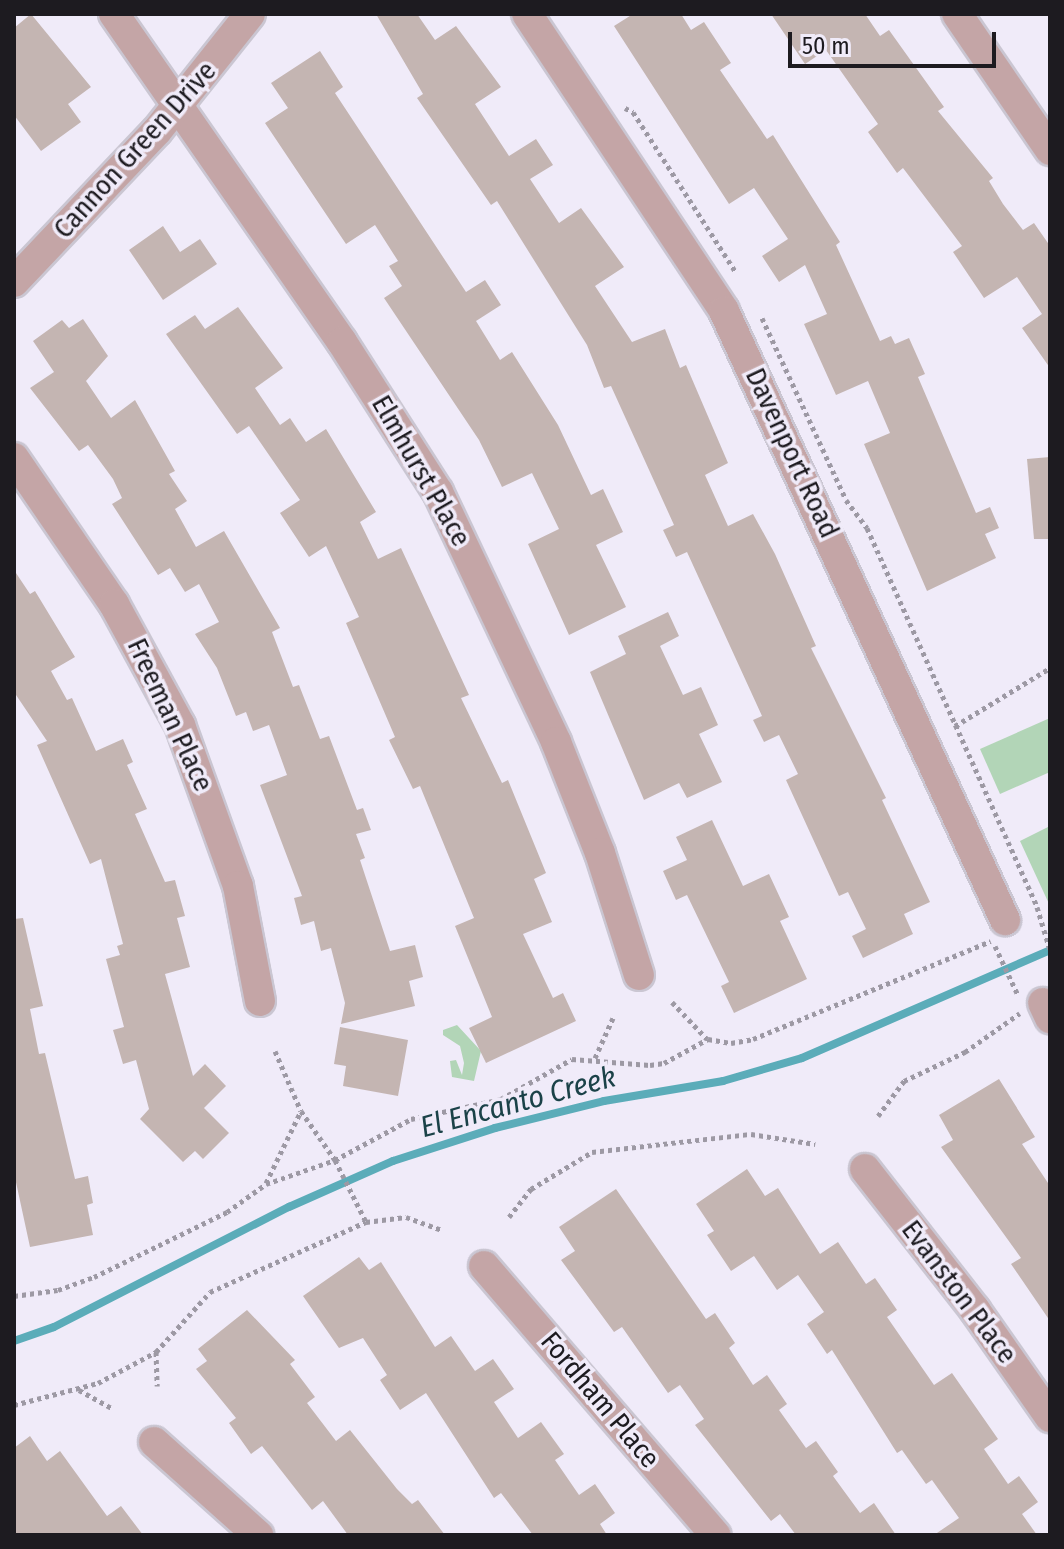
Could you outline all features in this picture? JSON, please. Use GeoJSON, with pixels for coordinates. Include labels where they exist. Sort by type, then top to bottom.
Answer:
{"type":"FeatureCollection","features":[{"type":"Feature","properties":{"kind":"street","name":"Elmhurst Place"},"geometry":{"type":"LineString","coordinates":[[114,14],[383,403],[456,525],[562,756],[600,853],[639,975]]}},
{"type":"Feature","properties":{"kind":"street","name":"Cannon Green Drive"},"geometry":{"type":"LineString","coordinates":[[14,282],[179,105],[250,14]]}},
{"type":"Feature","properties":{"kind":"street","name":"Davenport Road"},"geometry":{"type":"LineString","coordinates":[[527,14],[724,311],[1005,920]]}},
{"type":"Feature","properties":{"kind":"street"},"geometry":{"type":"LineString","coordinates":[[957,14],[1050,150]]}},
{"type":"Feature","properties":{"kind":"street","name":"Freeman Place"},"geometry":{"type":"LineString","coordinates":[[14,458],[127,625],[186,738],[238,886],[260,1001]]}},
{"type":"Feature","properties":{"kind":"street","name":"Evanston Place"},"geometry":{"type":"LineString","coordinates":[[865,1169],[943,1266],[1050,1417]]}},
{"type":"Feature","properties":{"kind":"street","name":"Fordham Place"},"geometry":{"type":"LineString","coordinates":[[484,1266],[715,1535]]}},
{"type":"Feature","properties":{"kind":"street"},"geometry":{"type":"LineString","coordinates":[[154,1442],[258,1535]]}},
{"type":"Feature","properties":{"kind":"path"},"geometry":{"type":"LineString","coordinates":[[955,726],[1049,671]]}},
{"type":"Feature","properties":{"kind":"path"},"geometry":{"type":"LineString","coordinates":[[672,1002],[708,1039],[731,1043],[753,1039],[983,945]]}},
{"type":"Feature","properties":{"kind":"path"},"geometry":{"type":"LineString","coordinates":[[1003,962],[1007,971]]}},
{"type":"Feature","properties":{"kind":"path"},"geometry":{"type":"LineString","coordinates":[[878,1116],[904,1081],[965,1052],[1015,1016]]}},
{"type":"Feature","properties":{"kind":"path"},"geometry":{"type":"LineString","coordinates":[[595,1058],[613,1018]]}},
{"type":"Feature","properties":{"kind":"path"},"geometry":{"type":"LineString","coordinates":[[14,1296],[58,1290],[94,1277],[227,1212],[266,1184],[335,1160],[411,1119],[501,1099],[572,1059],[595,1058],[634,1065],[664,1063],[708,1039]]}},
{"type":"Feature","properties":{"kind":"path"},"geometry":{"type":"LineString","coordinates":[[275,1051],[301,1111],[335,1160],[366,1222]]}},
{"type":"Feature","properties":{"kind":"path"},"geometry":{"type":"LineString","coordinates":[[266,1184],[301,1111]]}},
{"type":"Feature","properties":{"kind":"path"},"geometry":{"type":"LineString","coordinates":[[509,1217],[531,1189],[592,1152],[751,1134],[815,1144]]}},
{"type":"Feature","properties":{"kind":"path"},"geometry":{"type":"LineString","coordinates":[[14,1405],[78,1390],[156,1352],[210,1292],[366,1222],[406,1217],[441,1230]]}},
{"type":"Feature","properties":{"kind":"path"},"geometry":{"type":"LineString","coordinates":[[156,1352],[157,1386]]}},
{"type":"Feature","properties":{"kind":"path"},"geometry":{"type":"LineString","coordinates":[[78,1390],[112,1408]]}},
{"type":"Feature","properties":{"kind":"green space"},"geometry":{"type":"Polygon","coordinates":[[[1050,718],[1050,772],[1000,794],[980,749],[1050,718]]]}},
{"type":"Feature","properties":{"kind":"green space"},"geometry":{"type":"Polygon","coordinates":[[[1050,826],[1050,906],[1020,841],[1050,826]]]}},
{"type":"Feature","properties":{"kind":"green space"},"geometry":{"type":"Polygon","coordinates":[[[457,1025],[481,1051],[474,1081],[452,1077],[450,1061],[456,1060],[462,1075],[464,1063],[460,1046],[443,1035],[443,1030],[457,1025]]]}},
{"type":"Feature","properties":{"kind":"building"},"geometry":{"type":"Polygon","coordinates":[[[31,14],[91,87],[68,104],[81,122],[41,151],[14,115],[14,28],[31,14]]]}},
{"type":"Feature","properties":{"kind":"building"},"geometry":{"type":"Polygon","coordinates":[[[376,14],[417,14],[435,40],[456,26],[501,87],[475,104],[509,156],[536,139],[553,165],[530,179],[559,223],[581,208],[624,267],[595,286],[632,342],[665,329],[680,368],[686,365],[728,463],[705,475],[728,526],[753,514],[775,554],[816,646],[811,648],[886,798],[882,800],[930,902],[904,914],[913,934],[863,958],[852,936],[866,929],[848,892],[839,896],[786,780],[798,774],[779,735],[764,742],[753,720],[762,716],[687,552],[676,557],[663,530],[674,525],[611,386],[604,388],[587,345],[497,201],[491,205],[417,98],[423,94],[376,14]]]}},
{"type":"Feature","properties":{"kind":"building"},"geometry":{"type":"Polygon","coordinates":[[[633,14],[681,14],[691,30],[704,22],[731,63],[720,70],[767,139],[773,135],[840,242],[836,245],[880,341],[891,336],[895,344],[909,338],[925,374],[918,377],[976,513],[990,507],[999,528],[985,534],[996,558],[927,591],[864,444],[890,433],[868,381],[836,395],[804,324],[827,314],[805,265],[779,282],[762,256],[788,239],[754,188],[729,204],[614,26],[633,14]]]}},
{"type":"Feature","properties":{"kind":"building"},"geometry":{"type":"Polygon","coordinates":[[[771,14],[865,14],[880,36],[889,30],[944,107],[938,111],[993,178],[989,181],[1003,204],[1023,230],[1034,223],[1050,246],[1050,368],[1022,328],[1042,314],[1017,277],[984,298],[953,252],[962,246],[903,168],[897,173],[868,132],[878,124],[826,50],[805,64],[771,14]]]}},
{"type":"Feature","properties":{"kind":"building"},"geometry":{"type":"Polygon","coordinates":[[[320,51],[343,87],[335,93],[466,292],[485,280],[501,305],[476,321],[500,360],[512,352],[558,425],[591,495],[603,489],[623,532],[596,545],[626,607],[569,635],[528,544],[559,529],[532,473],[502,487],[479,440],[384,298],[402,286],[389,266],[398,261],[375,225],[346,244],[265,123],[288,108],[271,83],[320,51]]]}},
{"type":"Feature","properties":{"kind":"building"},"geometry":{"type":"Polygon","coordinates":[[[163,226],[180,252],[200,239],[217,264],[163,300],[129,250],[163,226]]]}},
{"type":"Feature","properties":{"kind":"building"},"geometry":{"type":"Polygon","coordinates":[[[238,307],[283,368],[255,388],[280,425],[290,418],[306,442],[326,429],[376,512],[360,522],[378,559],[401,548],[469,695],[461,698],[502,783],[508,780],[546,873],[534,879],[552,922],[523,934],[553,998],[563,993],[576,1021],[486,1063],[469,1028],[492,1017],[455,926],[474,918],[420,786],[413,789],[389,740],[395,737],[346,623],[359,617],[326,546],[309,557],[280,513],[300,500],[249,426],[237,434],[166,334],[195,315],[205,329],[238,307]]]}},
{"type":"Feature","properties":{"kind":"building"},"geometry":{"type":"Polygon","coordinates":[[[83,319],[108,356],[86,381],[111,418],[135,400],[175,471],[169,474],[187,501],[175,509],[196,547],[224,531],[280,628],[272,632],[293,687],[299,685],[320,739],[329,736],[357,810],[363,808],[371,830],[356,834],[365,858],[360,860],[390,951],[415,945],[423,977],[409,981],[415,1006],[341,1024],[345,1003],[331,948],[321,951],[314,921],[301,925],[294,898],[302,896],[260,785],[287,775],[269,725],[253,731],[246,712],[236,716],[217,668],[195,634],[219,622],[199,584],[185,592],[170,568],[158,575],[112,504],[122,498],[113,479],[88,445],[79,451],[30,388],[54,372],[33,341],[62,320],[69,328],[83,319]]]}},
{"type":"Feature","properties":{"kind":"building"},"geometry":{"type":"Polygon","coordinates":[[[1050,457],[1050,539],[1034,539],[1027,459],[1050,457]]]}},
{"type":"Feature","properties":{"kind":"building"},"geometry":{"type":"Polygon","coordinates":[[[14,570],[30,594],[35,591],[75,657],[51,671],[67,700],[72,698],[96,751],[123,739],[133,762],[127,765],[147,809],[135,814],[165,882],[175,880],[185,916],[177,918],[190,967],[165,974],[193,1076],[205,1064],[226,1086],[204,1108],[229,1133],[203,1159],[195,1151],[183,1162],[140,1119],[149,1109],[136,1060],[123,1064],[113,1030],[124,1027],[106,959],[120,955],[117,946],[123,944],[101,859],[90,864],[37,745],[47,741],[14,692],[14,570]]]}},
{"type":"Feature","properties":{"kind":"building"},"geometry":{"type":"Polygon","coordinates":[[[668,612],[679,636],[660,646],[683,695],[701,687],[718,725],[699,734],[722,782],[687,798],[679,783],[644,800],[590,672],[626,654],[618,636],[668,612]]]}},
{"type":"Feature","properties":{"kind":"building"},"geometry":{"type":"Polygon","coordinates":[[[712,820],[743,886],[769,874],[789,917],[780,921],[807,979],[734,1013],[721,986],[729,982],[687,895],[676,900],[663,871],[687,860],[676,837],[712,820]]]}},
{"type":"Feature","properties":{"kind":"building"},"geometry":{"type":"Polygon","coordinates":[[[23,918],[43,1006],[30,1009],[39,1054],[45,1053],[75,1179],[88,1176],[93,1203],[87,1205],[93,1235],[30,1247],[14,1173],[14,919],[23,918]]]}},
{"type":"Feature","properties":{"kind":"building"},"geometry":{"type":"Polygon","coordinates":[[[340,1027],[408,1040],[398,1096],[343,1086],[346,1066],[334,1064],[340,1027]]]}},
{"type":"Feature","properties":{"kind":"building"},"geometry":{"type":"Polygon","coordinates":[[[999,1079],[1035,1137],[1022,1144],[1050,1186],[1050,1321],[1011,1264],[1021,1258],[941,1147],[953,1140],[939,1115],[999,1079]]]}},
{"type":"Feature","properties":{"kind":"building"},"geometry":{"type":"Polygon","coordinates":[[[747,1169],[765,1196],[778,1188],[820,1254],[838,1242],[866,1284],[875,1278],[897,1310],[887,1317],[934,1385],[952,1373],[998,1439],[984,1449],[1008,1484],[1019,1476],[1038,1502],[1022,1514],[1037,1535],[934,1535],[959,1518],[932,1480],[926,1484],[902,1450],[897,1453],[832,1350],[827,1354],[807,1324],[824,1312],[798,1275],[777,1290],[754,1256],[731,1271],[707,1235],[714,1231],[696,1204],[747,1169]]]}},
{"type":"Feature","properties":{"kind":"building"},"geometry":{"type":"Polygon","coordinates":[[[616,1189],[706,1319],[715,1313],[735,1343],[729,1348],[753,1385],[767,1375],[787,1404],[779,1410],[806,1448],[816,1441],[838,1472],[833,1476],[860,1513],[874,1503],[896,1535],[796,1535],[780,1514],[771,1521],[695,1425],[704,1419],[680,1385],[668,1393],[622,1327],[614,1332],[561,1260],[575,1251],[559,1227],[616,1189]]]}},
{"type":"Feature","properties":{"kind":"building"},"geometry":{"type":"Polygon","coordinates":[[[359,1257],[369,1270],[381,1262],[435,1347],[451,1336],[475,1371],[493,1359],[514,1389],[494,1402],[518,1438],[541,1422],[564,1454],[555,1460],[579,1495],[595,1484],[615,1513],[600,1524],[607,1535],[533,1535],[501,1493],[494,1498],[426,1393],[400,1410],[380,1380],[387,1375],[363,1338],[339,1348],[303,1296],[359,1257]]]}},
{"type":"Feature","properties":{"kind":"building"},"geometry":{"type":"Polygon","coordinates":[[[247,1310],[295,1360],[290,1364],[315,1397],[307,1403],[336,1441],[350,1430],[397,1489],[412,1504],[418,1500],[445,1535],[348,1535],[323,1501],[312,1510],[262,1446],[251,1454],[229,1423],[236,1418],[196,1369],[207,1361],[198,1349],[247,1310]]]}},
{"type":"Feature","properties":{"kind":"building"},"geometry":{"type":"Polygon","coordinates":[[[30,1436],[47,1461],[60,1451],[107,1516],[121,1506],[143,1535],[14,1535],[14,1448],[30,1436]]]}},
{"type":"Feature","properties":{"kind":"waterway","name":"El Encanto Creek"},"geometry":{"type":"LineString","coordinates":[[14,1341],[54,1327],[289,1207],[393,1161],[495,1128],[604,1101],[723,1081],[802,1058],[1050,950]]}}]}
